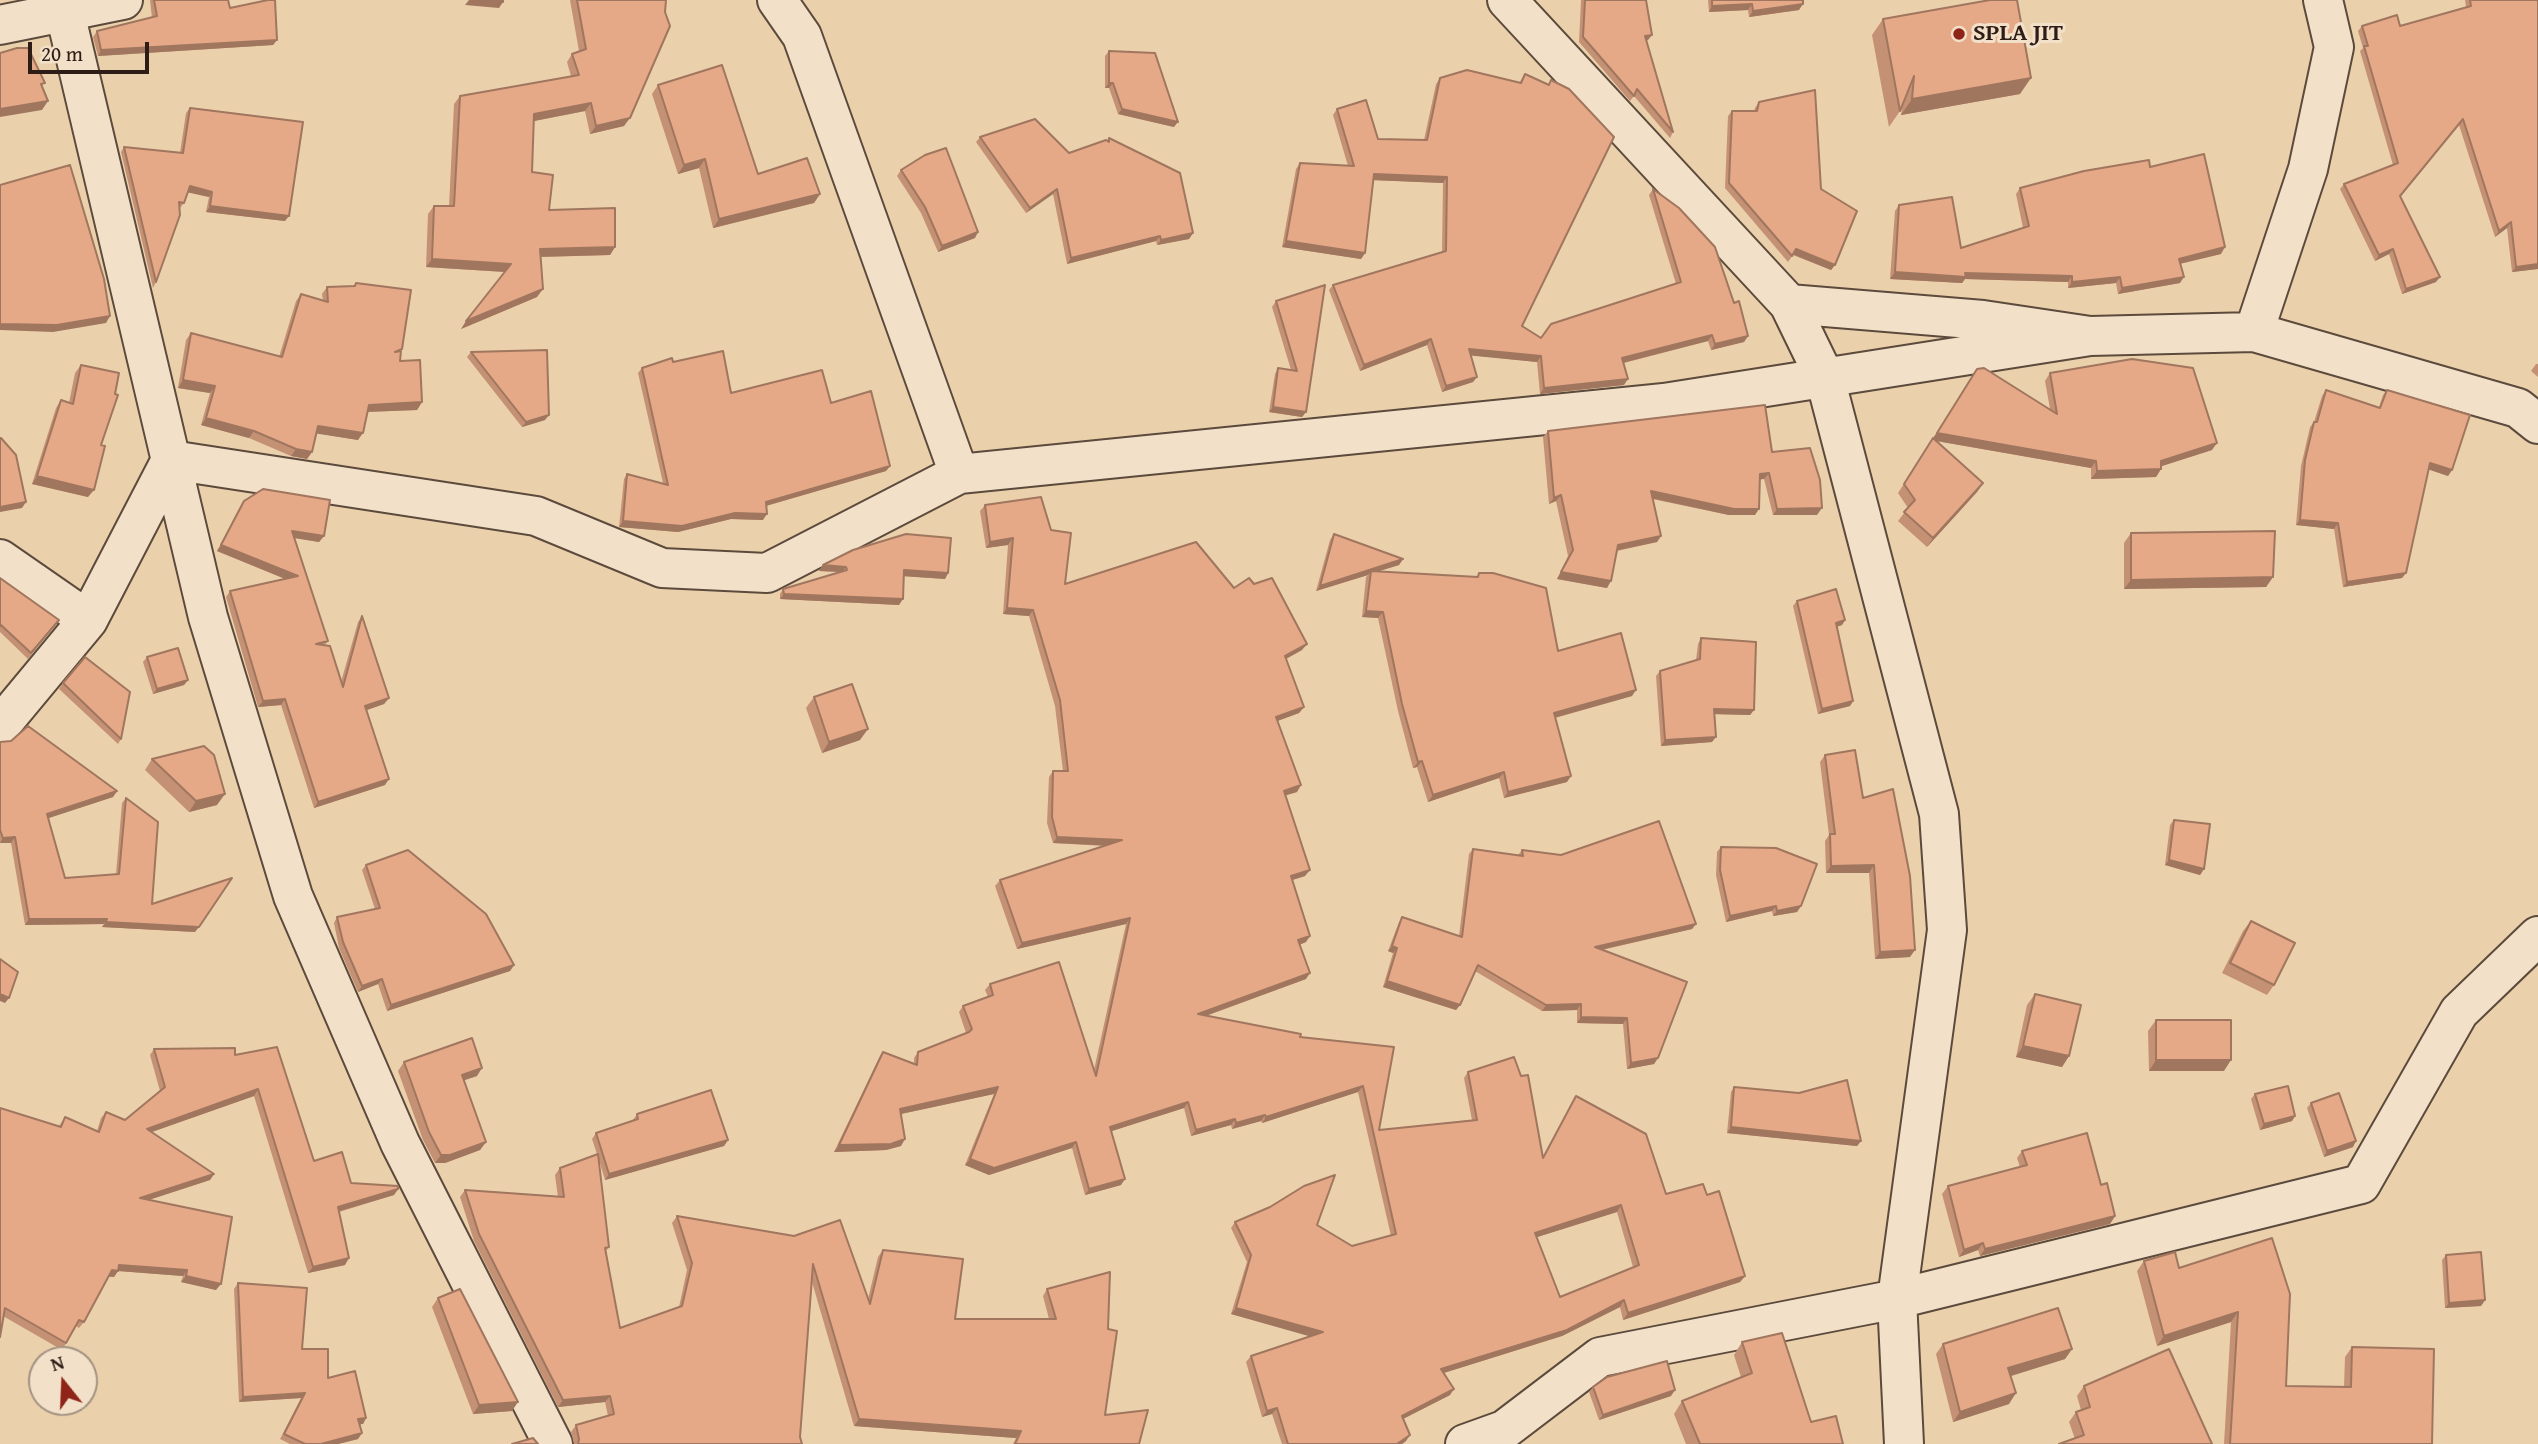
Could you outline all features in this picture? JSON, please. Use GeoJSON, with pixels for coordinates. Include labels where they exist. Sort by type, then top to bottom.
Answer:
{"type":"FeatureCollection","features":[{"type":"Feature","properties":{"kind":"street"},"geometry":{"type":"LineString","coordinates":[[0,24],[64,7],[123,0]]}},
{"type":"Feature","properties":{"kind":"street"},"geometry":{"type":"LineString","coordinates":[[777,0],[802,36],[959,474]]}},
{"type":"Feature","properties":{"kind":"street"},"geometry":{"type":"LineString","coordinates":[[1507,0],[1789,304],[1825,379],[1940,827],[1947,930],[1897,1300],[1904,1444]]}},
{"type":"Feature","properties":{"kind":"street"},"geometry":{"type":"LineString","coordinates":[[2254,332],[2308,169],[2334,47],[2323,0]]}},
{"type":"Feature","properties":{"kind":"street"},"geometry":{"type":"LineString","coordinates":[[64,7],[208,617],[293,896],[400,1143],[554,1444]]}},
{"type":"Feature","properties":{"kind":"street"},"geometry":{"type":"LineString","coordinates":[[1789,304],[1983,320],[2090,336]]}},
{"type":"Feature","properties":{"kind":"street"},"geometry":{"type":"LineString","coordinates":[[171,460],[536,516],[662,568],[767,572],[959,474],[1664,403],[2090,336],[2254,332],[2518,408],[2538,424]]}},
{"type":"Feature","properties":{"kind":"street"},"geometry":{"type":"LineString","coordinates":[[0,726],[88,620],[171,460]]}},
{"type":"Feature","properties":{"kind":"street"},"geometry":{"type":"LineString","coordinates":[[0,559],[88,620]]}},
{"type":"Feature","properties":{"kind":"street"},"geometry":{"type":"LineString","coordinates":[[1465,1444],[1504,1430],[1600,1357],[1897,1300],[2361,1184],[2459,1012],[2538,936]]}},
{"type":"Feature","properties":{"kind":"building"},"geometry":{"type":"Polygon","coordinates":[[[154,0],[228,0],[230,8],[275,0],[277,40],[101,50],[97,31],[157,16],[154,0]]]}},
{"type":"Feature","properties":{"kind":"building"},"geometry":{"type":"Polygon","coordinates":[[[577,0],[666,0],[665,12],[670,26],[630,118],[596,126],[591,103],[534,114],[532,172],[553,175],[549,210],[615,208],[615,247],[540,249],[543,289],[466,321],[511,264],[432,259],[434,206],[454,206],[460,96],[579,75],[572,54],[586,49],[577,0]]]}},
{"type":"Feature","properties":{"kind":"building"},"geometry":{"type":"Polygon","coordinates":[[[1585,0],[1646,0],[1652,35],[1645,36],[1673,132],[1637,89],[1634,96],[1583,37],[1585,0]]]}},
{"type":"Feature","properties":{"kind":"building"},"geometry":{"type":"Polygon","coordinates":[[[1712,0],[1803,0],[1803,4],[1753,11],[1752,4],[1712,6],[1712,0]]]}},
{"type":"Feature","properties":{"kind":"building"},"geometry":{"type":"Polygon","coordinates":[[[1990,0],[2017,0],[2031,78],[1912,99],[1914,76],[1900,111],[1883,19],[1990,0]]]}},
{"type":"Feature","properties":{"kind":"building"},"geometry":{"type":"Polygon","coordinates":[[[2470,0],[2538,0],[2538,264],[2516,267],[2511,222],[2499,231],[2463,119],[2400,196],[2440,277],[2406,289],[2393,249],[2379,255],[2344,184],[2398,163],[2364,46],[2368,46],[2362,26],[2397,15],[2400,26],[2471,6],[2470,0]]]}},
{"type":"Feature","properties":{"kind":"building"},"geometry":{"type":"Polygon","coordinates":[[[28,48],[45,83],[41,84],[48,101],[0,109],[0,53],[28,48]]]}},
{"type":"Feature","properties":{"kind":"building"},"geometry":{"type":"Polygon","coordinates":[[[1109,51],[1155,53],[1178,122],[1122,109],[1113,83],[1109,83],[1109,51]]]}},
{"type":"Feature","properties":{"kind":"building"},"geometry":{"type":"Polygon","coordinates":[[[722,65],[758,174],[807,158],[820,194],[719,219],[705,159],[684,165],[658,85],[722,65]]]}},
{"type":"Feature","properties":{"kind":"building"},"geometry":{"type":"Polygon","coordinates":[[[1467,70],[1521,83],[1525,74],[1549,85],[1551,80],[1569,89],[1614,137],[1522,326],[1541,338],[1551,324],[1681,282],[1653,189],[1679,208],[1715,247],[1734,303],[1739,301],[1748,336],[1715,344],[1712,335],[1622,358],[1628,379],[1544,388],[1541,356],[1469,349],[1477,377],[1446,386],[1431,339],[1364,365],[1333,285],[1446,251],[1447,177],[1374,174],[1365,253],[1286,241],[1300,163],[1354,166],[1337,109],[1366,100],[1378,139],[1427,140],[1440,78],[1467,70]]]}},
{"type":"Feature","properties":{"kind":"building"},"geometry":{"type":"Polygon","coordinates":[[[1815,90],[1821,189],[1857,211],[1835,265],[1796,249],[1792,256],[1729,183],[1732,111],[1757,111],[1759,102],[1815,90]]]}},
{"type":"Feature","properties":{"kind":"building"},"geometry":{"type":"Polygon","coordinates":[[[190,108],[303,122],[289,216],[210,206],[212,192],[190,186],[184,203],[179,202],[180,215],[156,282],[124,147],[183,153],[190,108]]]}},
{"type":"Feature","properties":{"kind":"building"},"geometry":{"type":"Polygon","coordinates":[[[1035,119],[1069,153],[1106,140],[1109,142],[1109,138],[1180,173],[1193,233],[1161,240],[1160,236],[1071,258],[1057,189],[1030,208],[980,137],[1035,119]]]}},
{"type":"Feature","properties":{"kind":"building"},"geometry":{"type":"Polygon","coordinates":[[[946,148],[978,232],[942,246],[925,207],[901,170],[925,155],[946,148]]]}},
{"type":"Feature","properties":{"kind":"building"},"geometry":{"type":"Polygon","coordinates":[[[2204,154],[2225,247],[2179,259],[2184,277],[2122,288],[2120,277],[2072,282],[2072,276],[1965,273],[1966,277],[1895,272],[1899,205],[1952,197],[1961,248],[2029,226],[2020,188],[2084,171],[2149,160],[2150,167],[2204,154]]]}},
{"type":"Feature","properties":{"kind":"building"},"geometry":{"type":"Polygon","coordinates":[[[70,165],[104,279],[110,316],[57,325],[0,324],[0,185],[70,165]]]}},
{"type":"Feature","properties":{"kind":"building"},"geometry":{"type":"Polygon","coordinates":[[[356,283],[411,290],[402,349],[395,352],[401,351],[400,361],[420,360],[422,402],[369,405],[363,433],[318,426],[312,452],[296,449],[254,431],[206,418],[215,386],[183,380],[191,333],[282,357],[301,294],[328,302],[327,287],[355,286],[356,283]]]}},
{"type":"Feature","properties":{"kind":"building"},"geometry":{"type":"Polygon","coordinates":[[[1325,285],[1306,412],[1273,407],[1278,368],[1297,371],[1276,301],[1325,285]]]}},
{"type":"Feature","properties":{"kind":"building"},"geometry":{"type":"Polygon","coordinates":[[[547,350],[549,415],[526,422],[471,352],[547,350]]]}},
{"type":"Feature","properties":{"kind":"building"},"geometry":{"type":"Polygon","coordinates":[[[723,351],[731,393],[822,370],[831,403],[871,391],[890,466],[766,502],[767,514],[735,513],[682,526],[623,521],[627,474],[668,485],[642,368],[672,358],[673,362],[723,351]]]}},
{"type":"Feature","properties":{"kind":"building"},"geometry":{"type":"Polygon","coordinates":[[[2132,359],[2193,368],[2217,443],[2161,461],[2161,469],[2097,471],[2096,461],[1937,433],[1977,369],[1984,368],[2057,414],[2050,373],[2132,359]]]}},
{"type":"Feature","properties":{"kind":"building"},"geometry":{"type":"Polygon","coordinates":[[[81,365],[119,373],[115,394],[118,395],[101,445],[105,446],[94,490],[37,476],[61,400],[73,404],[81,365]]]}},
{"type":"Feature","properties":{"kind":"building"},"geometry":{"type":"Polygon","coordinates":[[[2326,390],[2380,408],[2387,390],[2470,415],[2452,470],[2430,463],[2406,573],[2347,582],[2338,523],[2300,520],[2305,460],[2314,422],[2317,422],[2326,390]]]}},
{"type":"Feature","properties":{"kind":"building"},"geometry":{"type":"Polygon","coordinates":[[[1765,405],[1772,452],[1810,448],[1820,480],[1822,508],[1777,509],[1769,473],[1760,474],[1759,509],[1734,509],[1651,491],[1661,536],[1618,545],[1611,581],[1561,572],[1573,550],[1561,495],[1554,498],[1548,431],[1765,405]]]}},
{"type":"Feature","properties":{"kind":"building"},"geometry":{"type":"Polygon","coordinates":[[[0,438],[16,455],[26,502],[0,507],[0,438]]]}},
{"type":"Feature","properties":{"kind":"building"},"geometry":{"type":"Polygon","coordinates":[[[1933,438],[1983,483],[1933,538],[1904,512],[1915,500],[1904,484],[1933,438]]]}},
{"type":"Feature","properties":{"kind":"building"},"geometry":{"type":"Polygon","coordinates":[[[263,489],[330,500],[324,536],[292,531],[328,641],[316,644],[330,646],[343,687],[362,616],[389,698],[365,706],[389,779],[318,802],[285,699],[263,701],[230,591],[298,576],[221,545],[244,501],[263,489]]]}},
{"type":"Feature","properties":{"kind":"building"},"geometry":{"type":"Polygon","coordinates":[[[1041,497],[1051,530],[1071,533],[1065,584],[1196,542],[1234,588],[1249,578],[1254,584],[1272,578],[1307,644],[1285,656],[1304,707],[1276,717],[1301,785],[1284,791],[1310,870],[1291,876],[1310,936],[1298,940],[1310,973],[1198,1014],[1301,1034],[1300,1037],[1394,1047],[1379,1130],[1477,1120],[1468,1072],[1514,1057],[1521,1076],[1528,1075],[1543,1158],[1576,1096],[1646,1134],[1666,1194],[1703,1184],[1707,1195],[1719,1191],[1745,1276],[1628,1313],[1624,1300],[1567,1330],[1441,1369],[1454,1389],[1402,1416],[1410,1435],[1397,1444],[1288,1444],[1277,1408],[1267,1411],[1251,1356],[1323,1332],[1236,1308],[1251,1255],[1235,1222],[1270,1207],[1304,1186],[1335,1175],[1317,1225],[1352,1246],[1396,1234],[1363,1086],[1266,1117],[1265,1115],[1236,1123],[1235,1119],[1196,1130],[1188,1102],[1110,1127],[1125,1179],[1089,1189],[1076,1142],[994,1168],[970,1159],[998,1087],[900,1109],[905,1139],[891,1144],[839,1145],[883,1052],[917,1065],[918,1052],[972,1029],[963,1006],[993,995],[990,984],[1059,962],[1096,1076],[1130,918],[1022,943],[1000,880],[1122,840],[1057,837],[1052,817],[1053,771],[1068,771],[1060,700],[1033,610],[1007,608],[1013,538],[990,542],[985,505],[1041,497]],[[1621,1205],[1535,1233],[1560,1297],[1639,1265],[1621,1205]]]}},
{"type":"Feature","properties":{"kind":"building"},"geometry":{"type":"Polygon","coordinates":[[[2275,531],[2273,577],[2131,580],[2131,533],[2275,531]]]}},
{"type":"Feature","properties":{"kind":"building"},"geometry":{"type":"Polygon","coordinates":[[[906,534],[951,538],[948,573],[904,570],[903,599],[784,594],[783,589],[847,570],[846,567],[823,565],[853,550],[906,534]]]}},
{"type":"Feature","properties":{"kind":"building"},"geometry":{"type":"Polygon","coordinates":[[[1334,534],[1403,559],[1320,586],[1334,534]]]}},
{"type":"Feature","properties":{"kind":"building"},"geometry":{"type":"Polygon","coordinates":[[[1371,571],[1478,577],[1479,573],[1493,573],[1546,588],[1558,651],[1621,633],[1636,690],[1554,713],[1571,776],[1508,792],[1504,772],[1433,795],[1422,761],[1418,762],[1402,704],[1383,612],[1366,611],[1371,571]]]}},
{"type":"Feature","properties":{"kind":"building"},"geometry":{"type":"Polygon","coordinates":[[[0,578],[59,620],[31,653],[0,626],[0,578]]]}},
{"type":"Feature","properties":{"kind":"building"},"geometry":{"type":"Polygon","coordinates":[[[1836,589],[1845,620],[1836,623],[1853,701],[1822,709],[1797,601],[1836,589]]]}},
{"type":"Feature","properties":{"kind":"building"},"geometry":{"type":"Polygon","coordinates":[[[1701,638],[1756,642],[1754,710],[1714,709],[1716,737],[1665,740],[1660,671],[1700,659],[1701,638]]]}},
{"type":"Feature","properties":{"kind":"building"},"geometry":{"type":"Polygon","coordinates":[[[178,648],[188,680],[157,689],[147,657],[178,648]]]}},
{"type":"Feature","properties":{"kind":"building"},"geometry":{"type":"Polygon","coordinates":[[[85,657],[130,692],[121,739],[63,683],[85,657]]]}},
{"type":"Feature","properties":{"kind":"building"},"geometry":{"type":"Polygon","coordinates":[[[852,684],[868,729],[829,742],[814,697],[852,684]]]}},
{"type":"Feature","properties":{"kind":"building"},"geometry":{"type":"Polygon","coordinates":[[[28,726],[117,791],[47,814],[65,878],[119,874],[126,798],[158,822],[152,904],[232,878],[199,927],[106,922],[107,919],[29,919],[15,837],[3,838],[0,830],[0,742],[11,741],[28,726]]]}},
{"type":"Feature","properties":{"kind":"building"},"geometry":{"type":"Polygon","coordinates":[[[204,746],[214,755],[225,794],[196,801],[152,759],[204,746]]]}},
{"type":"Feature","properties":{"kind":"building"},"geometry":{"type":"Polygon","coordinates":[[[1855,750],[1863,798],[1893,789],[1910,876],[1915,950],[1880,952],[1874,865],[1831,866],[1830,834],[1835,834],[1825,755],[1855,750]]]}},
{"type":"Feature","properties":{"kind":"building"},"geometry":{"type":"Polygon","coordinates":[[[2174,820],[2210,824],[2204,869],[2169,860],[2174,820]]]}},
{"type":"Feature","properties":{"kind":"building"},"geometry":{"type":"Polygon","coordinates":[[[1659,821],[1696,924],[1595,947],[1687,982],[1658,1058],[1631,1063],[1627,1018],[1581,1017],[1581,1004],[1546,1005],[1478,965],[1460,1005],[1387,981],[1397,948],[1392,946],[1402,917],[1462,937],[1473,849],[1523,856],[1522,850],[1561,855],[1659,821]]]}},
{"type":"Feature","properties":{"kind":"building"},"geometry":{"type":"Polygon","coordinates":[[[1721,847],[1776,848],[1817,864],[1801,906],[1777,911],[1776,906],[1730,916],[1720,870],[1721,847]]]}},
{"type":"Feature","properties":{"kind":"building"},"geometry":{"type":"Polygon","coordinates":[[[408,850],[486,914],[514,965],[391,1005],[382,979],[362,986],[343,942],[337,917],[380,908],[366,865],[408,850]]]}},
{"type":"Feature","properties":{"kind":"building"},"geometry":{"type":"Polygon","coordinates":[[[2251,921],[2295,943],[2274,985],[2230,963],[2251,921]]]}},
{"type":"Feature","properties":{"kind":"building"},"geometry":{"type":"Polygon","coordinates":[[[0,959],[18,972],[9,998],[0,994],[0,959]]]}},
{"type":"Feature","properties":{"kind":"building"},"geometry":{"type":"Polygon","coordinates":[[[2035,994],[2081,1005],[2069,1056],[2023,1046],[2035,994]]]}},
{"type":"Feature","properties":{"kind":"building"},"geometry":{"type":"Polygon","coordinates":[[[2156,1020],[2231,1020],[2231,1060],[2156,1060],[2156,1020]]]}},
{"type":"Feature","properties":{"kind":"building"},"geometry":{"type":"Polygon","coordinates":[[[472,1038],[482,1068],[462,1075],[486,1142],[450,1155],[441,1155],[429,1132],[404,1062],[472,1038]]]}},
{"type":"Feature","properties":{"kind":"building"},"geometry":{"type":"Polygon","coordinates":[[[277,1047],[314,1161],[342,1152],[351,1183],[398,1186],[398,1189],[338,1207],[349,1258],[313,1267],[258,1089],[147,1129],[214,1174],[140,1198],[232,1217],[221,1284],[186,1276],[187,1270],[119,1265],[118,1271],[112,1270],[84,1322],[79,1320],[66,1343],[5,1308],[0,1337],[0,1108],[61,1127],[65,1117],[99,1132],[106,1112],[125,1120],[165,1087],[154,1049],[235,1048],[235,1055],[277,1047]]]}},
{"type":"Feature","properties":{"kind":"building"},"geometry":{"type":"Polygon","coordinates":[[[1847,1080],[1861,1141],[1731,1127],[1734,1087],[1799,1093],[1847,1080]]]}},
{"type":"Feature","properties":{"kind":"building"},"geometry":{"type":"Polygon","coordinates":[[[2288,1086],[2295,1116],[2264,1124],[2255,1094],[2288,1086]]]}},
{"type":"Feature","properties":{"kind":"building"},"geometry":{"type":"Polygon","coordinates":[[[711,1090],[728,1140],[609,1174],[596,1133],[638,1119],[637,1114],[711,1090]]]}},
{"type":"Feature","properties":{"kind":"building"},"geometry":{"type":"Polygon","coordinates":[[[2339,1093],[2356,1141],[2327,1151],[2311,1103],[2339,1093]]]}},
{"type":"Feature","properties":{"kind":"building"},"geometry":{"type":"Polygon","coordinates":[[[2087,1133],[2101,1185],[2107,1183],[2115,1216],[1985,1249],[1983,1243],[1964,1250],[1948,1186],[2027,1165],[2022,1151],[2087,1133]]]}},
{"type":"Feature","properties":{"kind":"building"},"geometry":{"type":"Polygon","coordinates":[[[598,1154],[609,1247],[605,1248],[620,1328],[682,1306],[692,1263],[677,1216],[794,1236],[840,1220],[870,1304],[883,1250],[963,1259],[955,1319],[1056,1319],[1047,1289],[1110,1272],[1108,1329],[1117,1331],[1105,1415],[1148,1410],[1139,1444],[1015,1444],[1021,1431],[859,1419],[813,1264],[800,1437],[802,1444],[578,1444],[576,1425],[614,1414],[610,1396],[563,1400],[479,1234],[465,1190],[564,1197],[560,1168],[598,1154]]]}},
{"type":"Feature","properties":{"kind":"building"},"geometry":{"type":"Polygon","coordinates":[[[2272,1238],[2290,1294],[2286,1386],[2351,1387],[2352,1347],[2434,1349],[2432,1444],[2230,1444],[2238,1312],[2164,1336],[2144,1261],[2175,1252],[2179,1268],[2272,1238]]]}},
{"type":"Feature","properties":{"kind":"building"},"geometry":{"type":"Polygon","coordinates":[[[2481,1252],[2485,1300],[2449,1303],[2446,1255],[2481,1252]]]}},
{"type":"Feature","properties":{"kind":"building"},"geometry":{"type":"Polygon","coordinates":[[[238,1283],[307,1288],[302,1349],[328,1349],[328,1378],[355,1371],[366,1418],[358,1419],[362,1433],[321,1444],[305,1444],[284,1434],[305,1393],[243,1397],[238,1283]]]}},
{"type":"Feature","properties":{"kind":"building"},"geometry":{"type":"Polygon","coordinates":[[[460,1289],[518,1402],[479,1405],[438,1298],[460,1289]]]}},
{"type":"Feature","properties":{"kind":"building"},"geometry":{"type":"Polygon","coordinates":[[[2058,1308],[2072,1349],[2008,1368],[2016,1393],[1960,1412],[1943,1344],[2058,1308]]]}},
{"type":"Feature","properties":{"kind":"building"},"geometry":{"type":"Polygon","coordinates":[[[1782,1333],[1811,1422],[1836,1416],[1843,1444],[1700,1444],[1682,1401],[1752,1373],[1742,1342],[1782,1333]]]}},
{"type":"Feature","properties":{"kind":"building"},"geometry":{"type":"Polygon","coordinates":[[[2169,1349],[2212,1444],[2059,1444],[2084,1435],[2076,1412],[2090,1407],[2084,1386],[2169,1349]]]}},
{"type":"Feature","properties":{"kind":"building"},"geometry":{"type":"Polygon","coordinates":[[[1667,1361],[1675,1390],[1603,1415],[1593,1387],[1607,1377],[1667,1361]]]}},
{"type":"Feature","properties":{"kind":"building"},"geometry":{"type":"Polygon","coordinates":[[[533,1438],[538,1444],[512,1444],[533,1438]]]}},
{"type":"Feature","properties":{"kind":"place","name":"SPLA JIT"},"geometry":{"type":"Point","coordinates":[1959,34]}}]}
